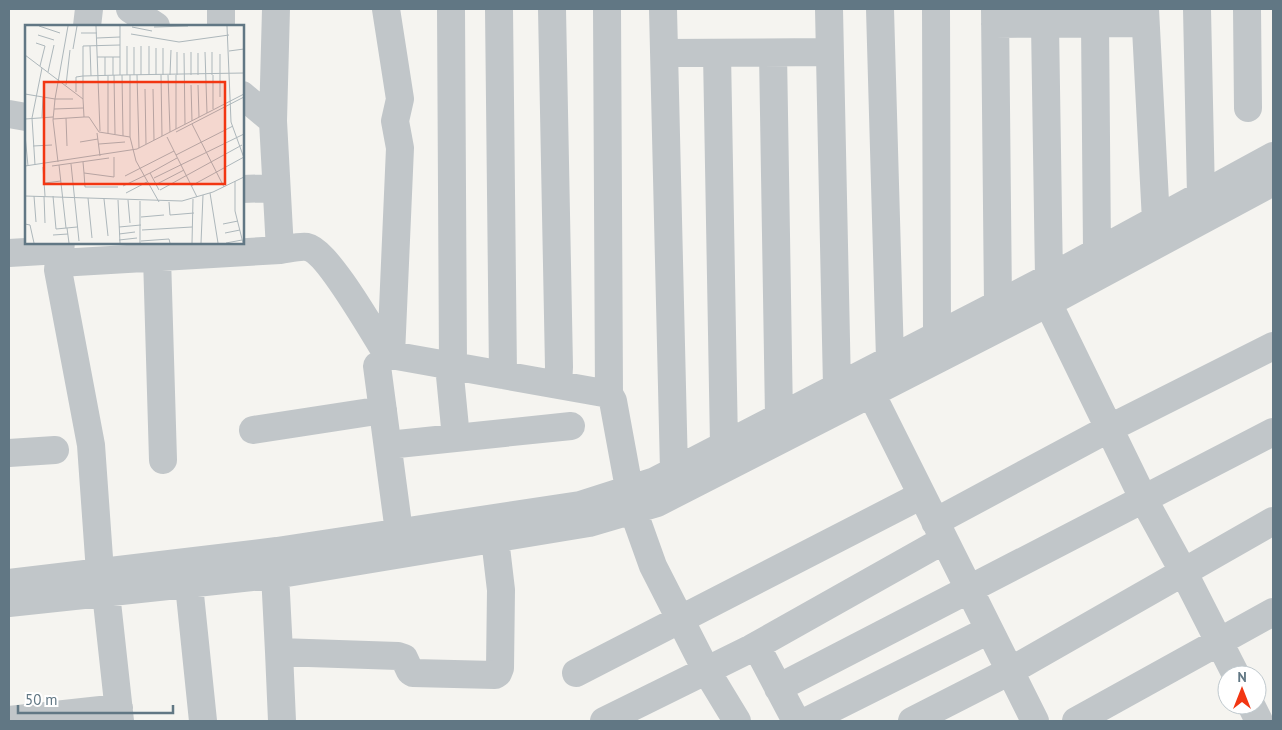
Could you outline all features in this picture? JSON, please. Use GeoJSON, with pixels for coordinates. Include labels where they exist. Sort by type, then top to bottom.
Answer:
{"type":"FeatureCollection","features":[{"type":"Feature","properties":{"kind":"street"},"geometry":{"type":"LineString","coordinates":[[87,25],[89,9]]}},
{"type":"Feature","properties":{"kind":"street"},"geometry":{"type":"LineString","coordinates":[[130,9],[154,25]]}},
{"type":"Feature","properties":{"kind":"street"},"geometry":{"type":"LineString","coordinates":[[156,25],[158,9]]}},
{"type":"Feature","properties":{"kind":"street"},"geometry":{"type":"LineString","coordinates":[[221,9],[221,25]]}},
{"type":"Feature","properties":{"kind":"street"},"geometry":{"type":"LineString","coordinates":[[276,9],[273,121],[280,250]]}},
{"type":"Feature","properties":{"kind":"street"},"geometry":{"type":"LineString","coordinates":[[384,360],[400,148],[395,121],[400,99],[386,9]]}},
{"type":"Feature","properties":{"kind":"street"},"geometry":{"type":"LineString","coordinates":[[451,9],[452,371],[456,438]]}},
{"type":"Feature","properties":{"kind":"street"},"geometry":{"type":"LineString","coordinates":[[499,9],[503,375]]}},
{"type":"Feature","properties":{"kind":"street"},"geometry":{"type":"LineString","coordinates":[[552,9],[558,385]]}},
{"type":"Feature","properties":{"kind":"street"},"geometry":{"type":"LineString","coordinates":[[607,9],[608,394],[615,407],[631,500],[653,566],[706,670],[726,718]]}},
{"type":"Feature","properties":{"kind":"street"},"geometry":{"type":"LineString","coordinates":[[662,9],[674,471]]}},
{"type":"Feature","properties":{"kind":"street"},"geometry":{"type":"LineString","coordinates":[[828,9],[837,387]]}},
{"type":"Feature","properties":{"kind":"street"},"geometry":{"type":"LineString","coordinates":[[880,9],[890,360]]}},
{"type":"Feature","properties":{"kind":"street"},"geometry":{"type":"LineString","coordinates":[[936,9],[937,335]]}},
{"type":"Feature","properties":{"kind":"street"},"geometry":{"type":"LineString","coordinates":[[1197,9],[1201,196]]}},
{"type":"Feature","properties":{"kind":"street"},"geometry":{"type":"LineString","coordinates":[[1247,9],[1248,108]]}},
{"type":"Feature","properties":{"kind":"street"},"geometry":{"type":"LineString","coordinates":[[998,304],[995,16],[1045,24],[1095,23],[1145,16],[1156,221]]}},
{"type":"Feature","properties":{"kind":"street"},"geometry":{"type":"LineString","coordinates":[[1095,23],[1097,252]]}},
{"type":"Feature","properties":{"kind":"street"},"geometry":{"type":"LineString","coordinates":[[1045,24],[1048,290],[1108,429],[1231,665]]}},
{"type":"Feature","properties":{"kind":"street"},"geometry":{"type":"LineString","coordinates":[[664,53],[829,52]]}},
{"type":"Feature","properties":{"kind":"street"},"geometry":{"type":"LineString","coordinates":[[717,53],[724,445]]}},
{"type":"Feature","properties":{"kind":"street"},"geometry":{"type":"LineString","coordinates":[[773,53],[779,417]]}},
{"type":"Feature","properties":{"kind":"street"},"geometry":{"type":"LineString","coordinates":[[244,97],[273,121]]}},
{"type":"Feature","properties":{"kind":"street"},"geometry":{"type":"LineString","coordinates":[[9,114],[25,117]]}},
{"type":"Feature","properties":{"kind":"street"},"geometry":{"type":"LineString","coordinates":[[9,583],[103,582],[188,584],[276,574],[589,523],[631,500],[655,481],[998,304],[1048,290],[1097,252],[1273,156]]}},
{"type":"Feature","properties":{"kind":"street"},"geometry":{"type":"LineString","coordinates":[[9,603],[103,582],[398,532],[580,505],[631,500],[657,503],[871,393],[1048,290],[1273,182]]}},
{"type":"Feature","properties":{"kind":"street"},"geometry":{"type":"LineString","coordinates":[[244,189],[276,188]]}},
{"type":"Feature","properties":{"kind":"street"},"geometry":{"type":"LineString","coordinates":[[9,253],[60,252],[157,257],[307,247],[316,252],[332,269],[384,350],[383,410],[398,532]]}},
{"type":"Feature","properties":{"kind":"street"},"geometry":{"type":"LineString","coordinates":[[9,720],[120,715],[103,582],[91,445],[58,270],[60,252]]}},
{"type":"Feature","properties":{"kind":"street"},"geometry":{"type":"LineString","coordinates":[[157,257],[163,460]]}},
{"type":"Feature","properties":{"kind":"street"},"geometry":{"type":"LineString","coordinates":[[604,721],[752,648],[1108,429],[1273,346]]}},
{"type":"Feature","properties":{"kind":"street"},"geometry":{"type":"LineString","coordinates":[[384,360],[452,371],[503,375],[608,394]]}},
{"type":"Feature","properties":{"kind":"street"},"geometry":{"type":"LineString","coordinates":[[871,393],[1035,721]]}},
{"type":"Feature","properties":{"kind":"street"},"geometry":{"type":"LineString","coordinates":[[252,430],[383,410]]}},
{"type":"Feature","properties":{"kind":"street"},"geometry":{"type":"LineString","coordinates":[[388,445],[571,426]]}},
{"type":"Feature","properties":{"kind":"street"},"geometry":{"type":"LineString","coordinates":[[778,688],[1273,432]]}},
{"type":"Feature","properties":{"kind":"street"},"geometry":{"type":"LineString","coordinates":[[9,454],[55,450]]}},
{"type":"Feature","properties":{"kind":"street"},"geometry":{"type":"LineString","coordinates":[[576,673],[922,495]]}},
{"type":"Feature","properties":{"kind":"street"},"geometry":{"type":"LineString","coordinates":[[912,721],[1010,671],[1273,521]]}},
{"type":"Feature","properties":{"kind":"street"},"geometry":{"type":"LineString","coordinates":[[279,652],[398,656],[404,658],[410,671],[414,673],[495,675],[500,668],[501,590],[495,539]]}},
{"type":"Feature","properties":{"kind":"street"},"geometry":{"type":"LineString","coordinates":[[276,574],[282,721]]}},
{"type":"Feature","properties":{"kind":"street"},"geometry":{"type":"LineString","coordinates":[[188,584],[204,721]]}},
{"type":"Feature","properties":{"kind":"street"},"geometry":{"type":"LineString","coordinates":[[1076,721],[1273,612]]}},
{"type":"Feature","properties":{"kind":"street"},"geometry":{"type":"LineString","coordinates":[[807,721],[989,630]]}},
{"type":"Feature","properties":{"kind":"street"},"geometry":{"type":"LineString","coordinates":[[752,648],[759,651],[796,721]]}}]}
